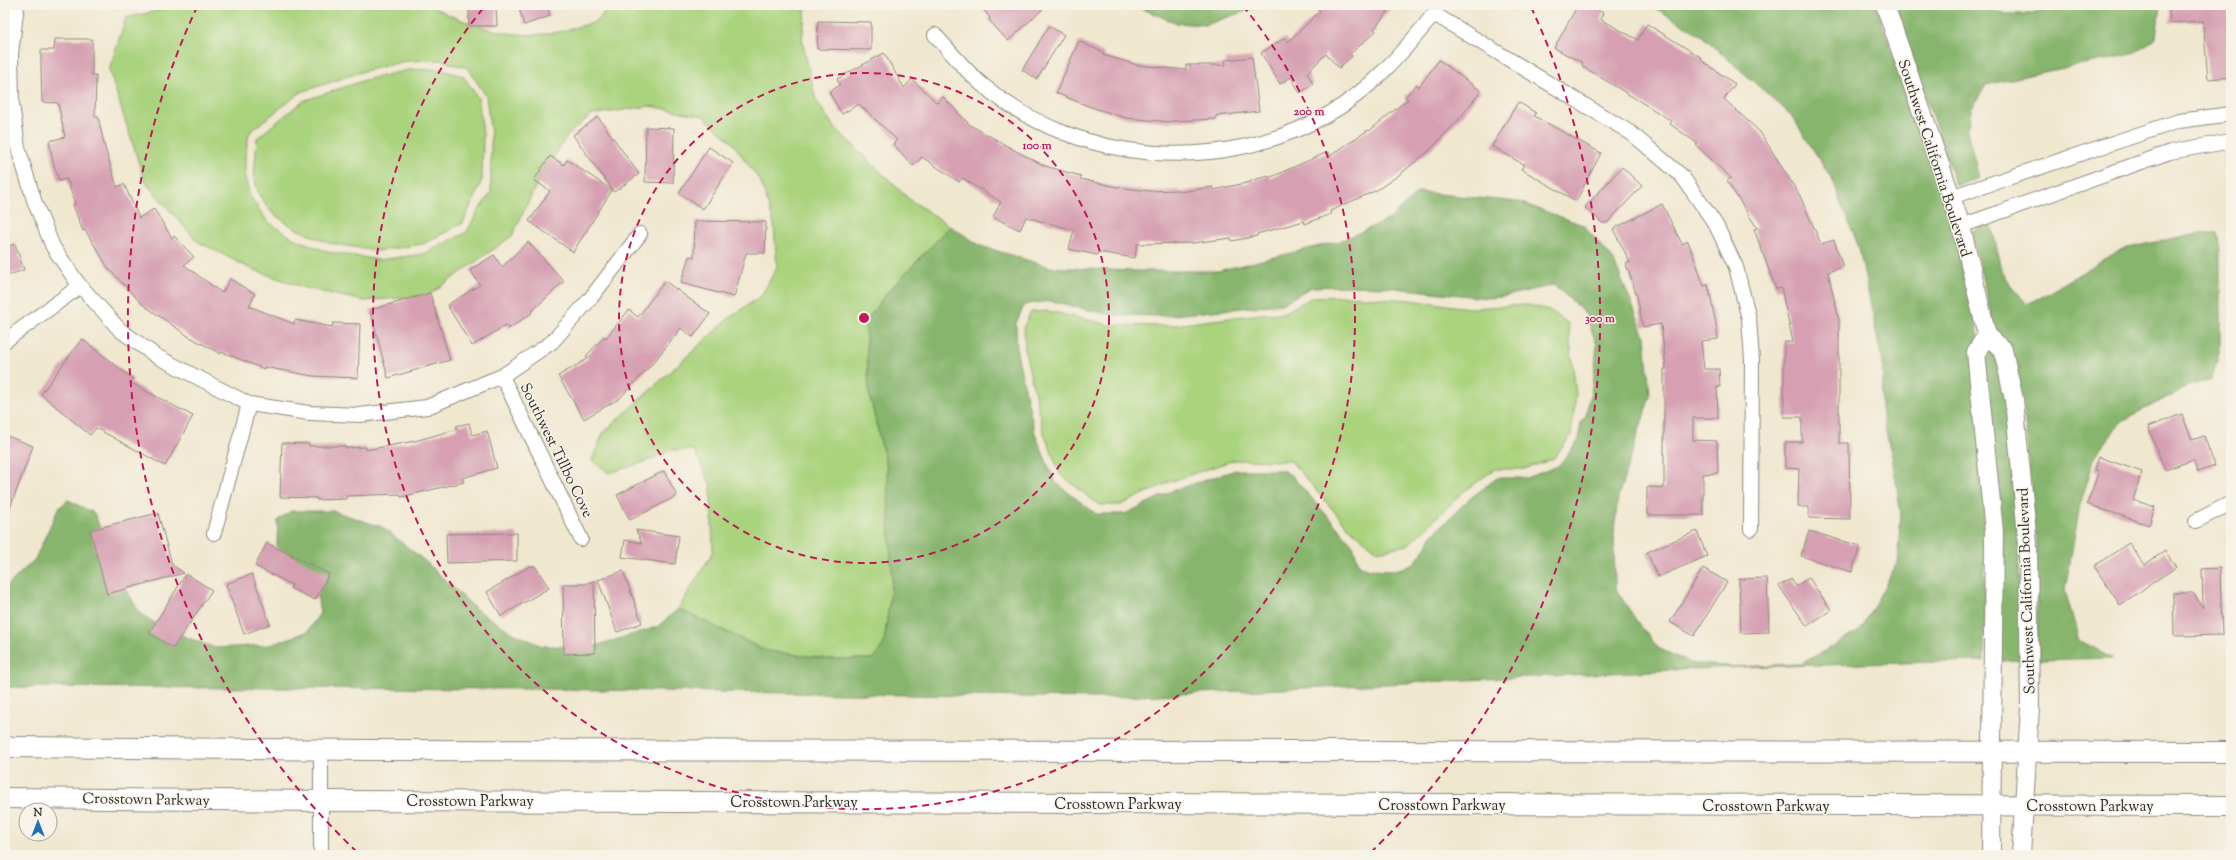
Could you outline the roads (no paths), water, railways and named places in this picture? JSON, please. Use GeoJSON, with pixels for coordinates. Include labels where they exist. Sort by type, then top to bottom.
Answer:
{"type":"FeatureCollection","features":[{"type":"Feature","properties":{"kind":"main road"},"geometry":{"type":"LineString","coordinates":[[5,747],[321,750],[2231,752]]}},
{"type":"Feature","properties":{"kind":"main road","name":"Crosstown Parkway"},"geometry":{"type":"LineString","coordinates":[[5,798],[322,801],[1991,807],[2231,806]]}},
{"type":"Feature","properties":{"kind":"street"},"geometry":{"type":"LineString","coordinates":[[17,5],[11,54],[12,104],[18,148],[35,203],[53,247],[80,286],[120,330],[156,356],[249,404],[309,413],[360,415],[428,407],[502,376],[552,342],[590,299],[640,234]]}},
{"type":"Feature","properties":{"kind":"street","name":"Southwest California Boulevard"},"geometry":{"type":"LineString","coordinates":[[1885,5],[1961,226],[1987,335],[2003,350],[2014,400],[2028,544],[2030,707],[2021,855]]}},
{"type":"Feature","properties":{"kind":"street"},"geometry":{"type":"LineString","coordinates":[[935,35],[985,87],[1026,114],[1078,138],[1120,149],[1184,154],[1227,151],[1283,137],[1328,115],[1365,88],[1402,54],[1436,9],[1631,133],[1682,176],[1716,225],[1736,267],[1749,319],[1752,360],[1751,529]]}},
{"type":"Feature","properties":{"kind":"street"},"geometry":{"type":"LineString","coordinates":[[1951,197],[2179,121],[2231,114]]}},
{"type":"Feature","properties":{"kind":"street"},"geometry":{"type":"LineString","coordinates":[[1961,226],[2170,152],[2231,141]]}},
{"type":"Feature","properties":{"kind":"street"},"geometry":{"type":"LineString","coordinates":[[5,341],[80,286]]}},
{"type":"Feature","properties":{"kind":"street","name":"Southwest California Boulevard"},"geometry":{"type":"LineString","coordinates":[[1987,335],[1976,352],[1994,532],[1991,855]]}},
{"type":"Feature","properties":{"kind":"street","name":"Southwest Tillbo Cove"},"geometry":{"type":"LineString","coordinates":[[502,376],[581,538]]}},
{"type":"Feature","properties":{"kind":"street"},"geometry":{"type":"LineString","coordinates":[[214,533],[249,404]]}},
{"type":"Feature","properties":{"kind":"street"},"geometry":{"type":"LineString","coordinates":[[2196,521],[2231,503]]}},
{"type":"Feature","properties":{"kind":"street"},"geometry":{"type":"LineString","coordinates":[[321,750],[321,855]]}}]}
